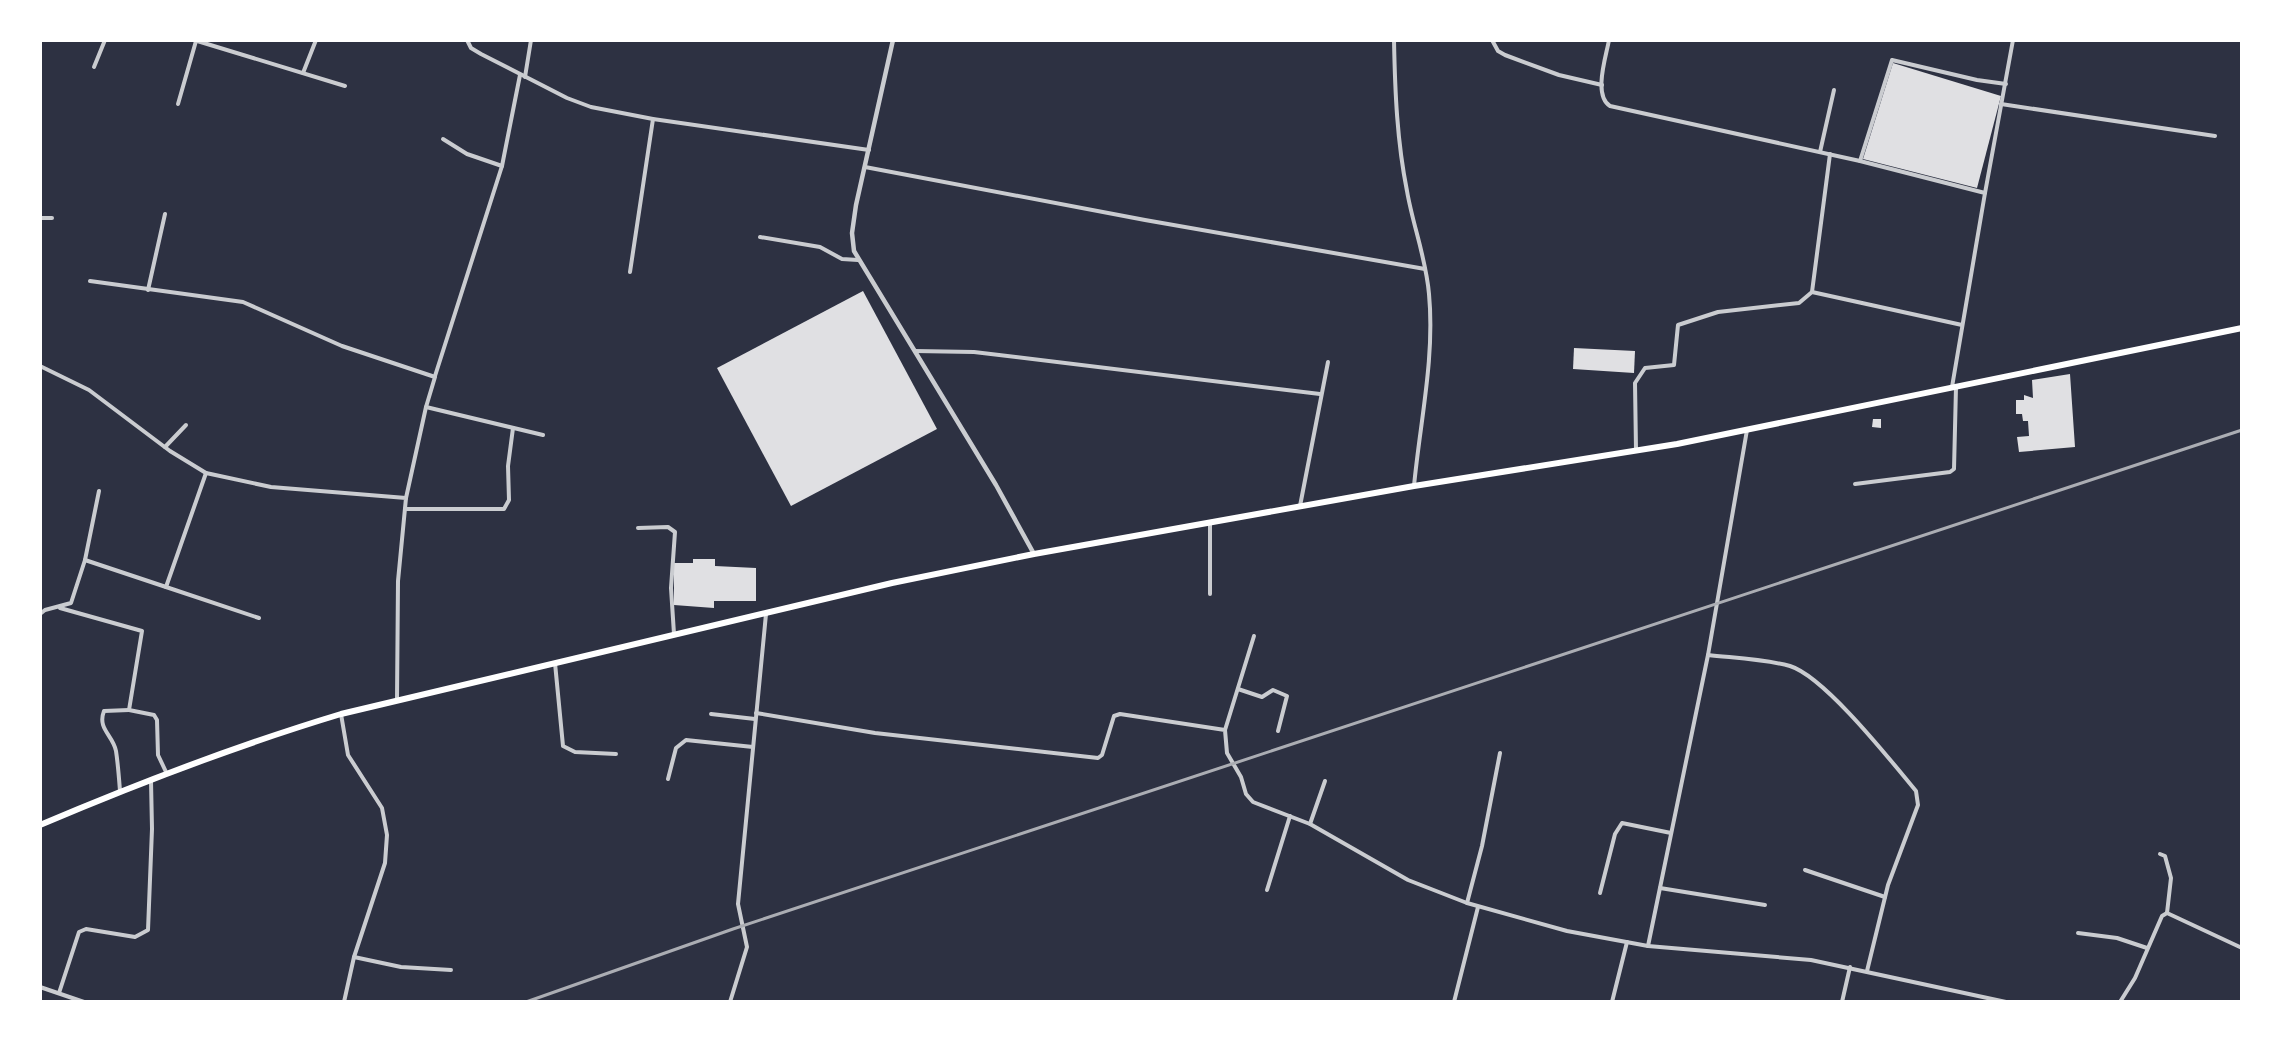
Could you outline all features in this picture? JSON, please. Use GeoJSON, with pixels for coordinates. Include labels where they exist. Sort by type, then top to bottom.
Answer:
{"type":"FeatureCollection","features":[{"type":"Feature","properties":{"kind":"highway"},"geometry":{"type":"LineString","coordinates":[[40,825],[120,791],[250,742],[341,714],[892,583],[1034,554],[1414,486],[1747,430],[2241,328]]}},
{"type":"Feature","properties":{"kind":"street"},"geometry":{"type":"LineString","coordinates":[[94,67],[105,40]]}},
{"type":"Feature","properties":{"kind":"street"},"geometry":{"type":"LineString","coordinates":[[303,73],[316,40]]}},
{"type":"Feature","properties":{"kind":"street"},"geometry":{"type":"LineString","coordinates":[[467,40],[473,49],[582,105],[653,119],[869,150]]}},
{"type":"Feature","properties":{"kind":"street"},"geometry":{"type":"LineString","coordinates":[[397,699],[398,581],[406,498],[426,407],[502,166],[531,40]]}},
{"type":"Feature","properties":{"kind":"street"},"geometry":{"type":"LineString","coordinates":[[893,40],[852,233],[858,260],[996,485],[1034,554]]}},
{"type":"Feature","properties":{"kind":"street"},"geometry":{"type":"LineString","coordinates":[[1394,40],[1397,127],[1407,193],[1425,269],[1431,337],[1414,486]]}},
{"type":"Feature","properties":{"kind":"street"},"geometry":{"type":"LineString","coordinates":[[1492,40],[1498,51],[1505,55],[1559,75],[1602,85]]}},
{"type":"Feature","properties":{"kind":"street"},"geometry":{"type":"LineString","coordinates":[[1609,40],[1602,85],[1604,99],[1610,106],[1860,160],[1985,193]]}},
{"type":"Feature","properties":{"kind":"street"},"geometry":{"type":"LineString","coordinates":[[1855,484],[1950,472],[1954,469],[1954,387],[1962,325],[2013,40]]}},
{"type":"Feature","properties":{"kind":"street"},"geometry":{"type":"LineString","coordinates":[[178,104],[195,41],[345,86]]}},
{"type":"Feature","properties":{"kind":"street"},"geometry":{"type":"LineString","coordinates":[[1860,160],[1892,60],[1977,80],[2006,84]]}},
{"type":"Feature","properties":{"kind":"street"},"geometry":{"type":"LineString","coordinates":[[1820,152],[1834,90]]}},
{"type":"Feature","properties":{"kind":"street"},"geometry":{"type":"LineString","coordinates":[[2001,104],[2215,136]]}},
{"type":"Feature","properties":{"kind":"street"},"geometry":{"type":"LineString","coordinates":[[630,272],[653,119]]}},
{"type":"Feature","properties":{"kind":"street"},"geometry":{"type":"LineString","coordinates":[[443,140],[467,154],[502,166]]}},
{"type":"Feature","properties":{"kind":"street"},"geometry":{"type":"LineString","coordinates":[[1636,450],[1635,383],[1646,368],[1674,365],[1677,326],[1718,312],[1799,303],[1812,292],[1830,154]]}},
{"type":"Feature","properties":{"kind":"street"},"geometry":{"type":"LineString","coordinates":[[865,167],[1145,220],[1425,269]]}},
{"type":"Feature","properties":{"kind":"street"},"geometry":{"type":"LineString","coordinates":[[148,290],[165,214]]}},
{"type":"Feature","properties":{"kind":"street"},"geometry":{"type":"LineString","coordinates":[[40,218],[52,218]]}},
{"type":"Feature","properties":{"kind":"street"},"geometry":{"type":"LineString","coordinates":[[760,237],[812,245],[826,249],[842,259],[858,260]]}},
{"type":"Feature","properties":{"kind":"street"},"geometry":{"type":"LineString","coordinates":[[90,281],[243,302],[342,346],[435,377]]}},
{"type":"Feature","properties":{"kind":"street"},"geometry":{"type":"LineString","coordinates":[[1812,292],[1962,325]]}},
{"type":"Feature","properties":{"kind":"street"},"geometry":{"type":"LineString","coordinates":[[915,351],[974,352],[1320,394]]}},
{"type":"Feature","properties":{"kind":"street"},"geometry":{"type":"LineString","coordinates":[[1300,507],[1328,362]]}},
{"type":"Feature","properties":{"kind":"street"},"geometry":{"type":"LineString","coordinates":[[40,366],[64,375],[99,396],[165,447],[206,473],[243,483],[271,487],[406,498]]}},
{"type":"Feature","properties":{"kind":"street"},"geometry":{"type":"LineString","coordinates":[[426,407],[543,435]]}},
{"type":"Feature","properties":{"kind":"street"},"geometry":{"type":"LineString","coordinates":[[165,447],[186,425]]}},
{"type":"Feature","properties":{"kind":"street"},"geometry":{"type":"LineString","coordinates":[[405,508],[504,509],[509,500],[508,466],[513,428]]}},
{"type":"Feature","properties":{"kind":"street"},"geometry":{"type":"LineString","coordinates":[[1648,946],[1708,655],[1747,430]]}},
{"type":"Feature","properties":{"kind":"street"},"geometry":{"type":"LineString","coordinates":[[166,587],[206,473]]}},
{"type":"Feature","properties":{"kind":"street"},"geometry":{"type":"LineString","coordinates":[[40,614],[45,610],[59,608],[72,601],[86,560],[99,491]]}},
{"type":"Feature","properties":{"kind":"street"},"geometry":{"type":"LineString","coordinates":[[1210,523],[1210,594]]}},
{"type":"Feature","properties":{"kind":"street"},"geometry":{"type":"LineString","coordinates":[[638,528],[668,527],[675,532],[671,588],[674,634]]}},
{"type":"Feature","properties":{"kind":"street"},"geometry":{"type":"LineString","coordinates":[[86,560],[259,618]]}},
{"type":"Feature","properties":{"kind":"street"},"geometry":{"type":"LineString","coordinates":[[59,608],[142,632],[129,710]]}},
{"type":"Feature","properties":{"kind":"street"},"geometry":{"type":"LineString","coordinates":[[730,1002],[747,947],[738,904],[766,614]]}},
{"type":"Feature","properties":{"kind":"street"},"geometry":{"type":"LineString","coordinates":[[1254,636],[1225,730],[1227,753],[1241,777],[1249,799],[1310,824],[1383,867],[1478,907],[1568,932],[1648,946],[1800,959],[1850,967],[2006,1002]]}},
{"type":"Feature","properties":{"kind":"street"},"geometry":{"type":"LineString","coordinates":[[1708,655],[1780,664],[1806,674],[1862,728],[1916,791],[1918,805],[1885,897],[1867,971]]}},
{"type":"Feature","properties":{"kind":"street"},"geometry":{"type":"LineString","coordinates":[[554,663],[563,746],[575,752],[616,754]]}},
{"type":"Feature","properties":{"kind":"street"},"geometry":{"type":"LineString","coordinates":[[1238,689],[1262,697],[1273,690],[1287,696],[1278,731]]}},
{"type":"Feature","properties":{"kind":"street"},"geometry":{"type":"LineString","coordinates":[[120,791],[116,749],[102,728],[104,711],[129,710],[154,715],[157,720],[158,755],[167,774]]}},
{"type":"Feature","properties":{"kind":"street"},"geometry":{"type":"LineString","coordinates":[[756,713],[875,733],[1098,758],[1102,755],[1110,721],[1113,716],[1120,714],[1225,730]]}},
{"type":"Feature","properties":{"kind":"street"},"geometry":{"type":"LineString","coordinates":[[341,714],[348,755],[382,808],[387,835],[385,863],[354,957],[344,1002]]}},
{"type":"Feature","properties":{"kind":"street"},"geometry":{"type":"LineString","coordinates":[[711,714],[755,719]]}},
{"type":"Feature","properties":{"kind":"street"},"geometry":{"type":"LineString","coordinates":[[668,779],[676,748],[686,740],[753,747]]}},
{"type":"Feature","properties":{"kind":"street"},"geometry":{"type":"LineString","coordinates":[[1467,903],[1482,846],[1500,753]]}},
{"type":"Feature","properties":{"kind":"street"},"geometry":{"type":"LineString","coordinates":[[59,993],[79,932],[86,929],[135,937],[148,930],[152,829],[151,780]]}},
{"type":"Feature","properties":{"kind":"street"},"geometry":{"type":"LineString","coordinates":[[1310,824],[1325,781]]}},
{"type":"Feature","properties":{"kind":"street"},"geometry":{"type":"LineString","coordinates":[[1267,890],[1290,816]]}},
{"type":"Feature","properties":{"kind":"street"},"geometry":{"type":"LineString","coordinates":[[1600,892],[1615,834],[1622,823],[1671,833]]}},
{"type":"Feature","properties":{"kind":"street"},"geometry":{"type":"LineString","coordinates":[[2160,854],[2165,856],[2171,871],[2167,913]]}},
{"type":"Feature","properties":{"kind":"street"},"geometry":{"type":"LineString","coordinates":[[1805,870],[1885,897]]}},
{"type":"Feature","properties":{"kind":"street"},"geometry":{"type":"LineString","coordinates":[[1660,888],[1765,905]]}},
{"type":"Feature","properties":{"kind":"street"},"geometry":{"type":"LineString","coordinates":[[1454,1002],[1478,907]]}},
{"type":"Feature","properties":{"kind":"street"},"geometry":{"type":"LineString","coordinates":[[2167,913],[2241,948]]}},
{"type":"Feature","properties":{"kind":"street"},"geometry":{"type":"LineString","coordinates":[[2120,1002],[2162,916],[2167,913]]}},
{"type":"Feature","properties":{"kind":"street"},"geometry":{"type":"LineString","coordinates":[[2078,933],[2117,938],[2147,948]]}},
{"type":"Feature","properties":{"kind":"street"},"geometry":{"type":"LineString","coordinates":[[1612,1002],[1627,942]]}},
{"type":"Feature","properties":{"kind":"street"},"geometry":{"type":"LineString","coordinates":[[354,957],[401,967],[451,970]]}},
{"type":"Feature","properties":{"kind":"street"},"geometry":{"type":"LineString","coordinates":[[1842,1002],[1850,967]]}},
{"type":"Feature","properties":{"kind":"street"},"geometry":{"type":"LineString","coordinates":[[40,987],[84,1002]]}},
{"type":"Feature","properties":{"kind":"building"},"geometry":{"type":"Polygon","coordinates":[[[1893,63],[2001,96],[1977,188],[1863,159],[1893,63]]]}},
{"type":"Feature","properties":{"kind":"building"},"geometry":{"type":"Polygon","coordinates":[[[863,291],[937,429],[791,506],[717,368],[863,291]]]}},
{"type":"Feature","properties":{"kind":"building"},"geometry":{"type":"Polygon","coordinates":[[[1574,348],[1635,351],[1634,373],[1573,369],[1574,348]]]}},
{"type":"Feature","properties":{"kind":"building"},"geometry":{"type":"Polygon","coordinates":[[[2070,374],[2075,447],[2019,452],[2017,437],[2029,436],[2028,421],[2023,421],[2022,414],[2016,414],[2016,400],[2024,400],[2024,395],[2033,398],[2032,380],[2070,374]]]}},
{"type":"Feature","properties":{"kind":"building"},"geometry":{"type":"Polygon","coordinates":[[[1873,419],[1881,419],[1881,428],[1872,427],[1873,419]]]}},
{"type":"Feature","properties":{"kind":"building"},"geometry":{"type":"Polygon","coordinates":[[[693,559],[715,559],[715,566],[756,568],[756,601],[714,601],[714,608],[674,605],[674,563],[693,563],[693,559]]]}},
{"type":"Feature","properties":{"kind":"railway"},"geometry":{"type":"LineString","coordinates":[[526,1002],[733,929],[2242,430]]}}]}
